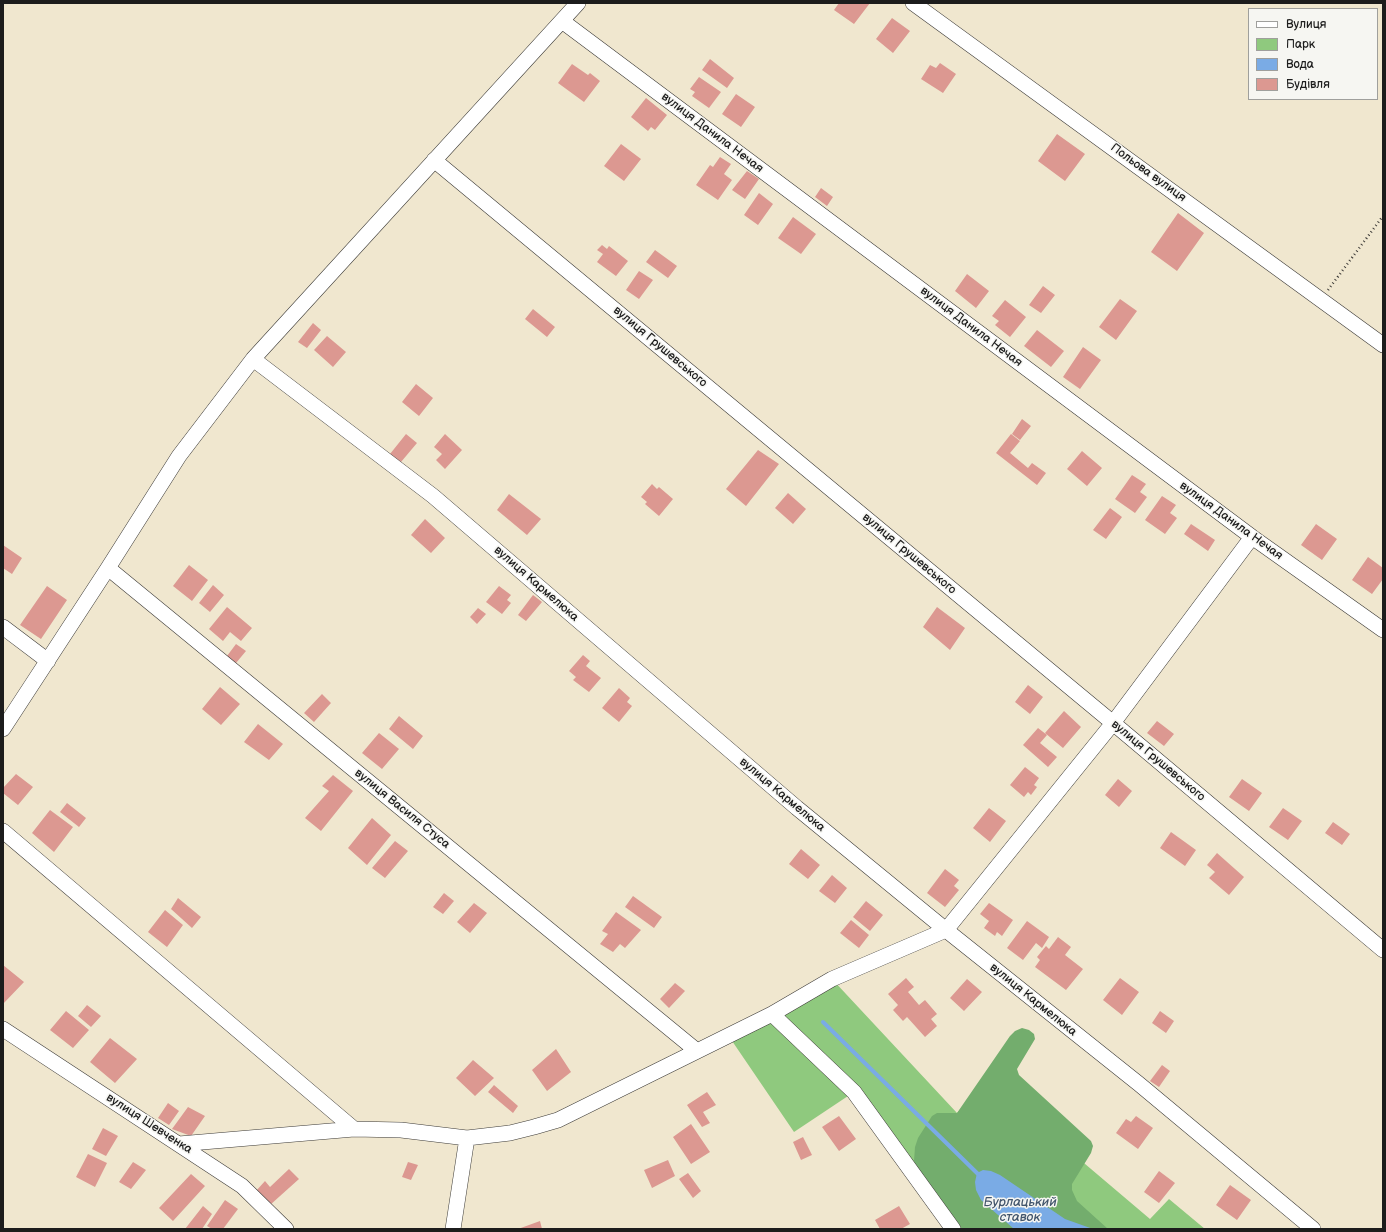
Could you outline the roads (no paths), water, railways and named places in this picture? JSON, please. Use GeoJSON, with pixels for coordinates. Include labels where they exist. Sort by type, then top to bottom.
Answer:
{"type":"FeatureCollection","features":[{"type":"Feature","properties":{"kind":"street"},"geometry":{"type":"LineString","coordinates":[[3,728],[48,661],[179,456],[253,359],[578,3]]}},
{"type":"Feature","properties":{"kind":"street","name":"Польова вулиця"},"geometry":{"type":"LineString","coordinates":[[913,3],[1383,345]]}},
{"type":"Feature","properties":{"kind":"street","name":"вулиця Данила Нечая"},"geometry":{"type":"LineString","coordinates":[[562,21],[1252,537],[1383,630]]}},
{"type":"Feature","properties":{"kind":"street","name":"вулиця Грушевського"},"geometry":{"type":"LineString","coordinates":[[434,160],[1113,723],[1383,950]]}},
{"type":"Feature","properties":{"kind":"street","name":"вулиця Кармелюка"},"geometry":{"type":"LineString","coordinates":[[253,359],[433,496],[797,808],[946,930],[1139,1084],[1313,1229]]}},
{"type":"Feature","properties":{"kind":"street"},"geometry":{"type":"LineString","coordinates":[[179,1144],[354,1129],[401,1130],[467,1138],[510,1133],[534,1128],[558,1120],[772,1014],[832,979],[946,930],[1113,723],[1252,537]]}},
{"type":"Feature","properties":{"kind":"street","name":"вулиця Василя Стуса"},"geometry":{"type":"LineString","coordinates":[[108,568],[697,1051]]}},
{"type":"Feature","properties":{"kind":"street"},"geometry":{"type":"LineString","coordinates":[[3,627],[48,661]]}},
{"type":"Feature","properties":{"kind":"street"},"geometry":{"type":"LineString","coordinates":[[3,831],[354,1129]]}},
{"type":"Feature","properties":{"kind":"street"},"geometry":{"type":"LineString","coordinates":[[772,1014],[854,1092],[953,1229]]}},
{"type":"Feature","properties":{"kind":"street","name":"вулиця Шевченка"},"geometry":{"type":"LineString","coordinates":[[3,1029],[242,1186],[286,1229]]}},
{"type":"Feature","properties":{"kind":"street"},"geometry":{"type":"LineString","coordinates":[[453,1229],[467,1138]]}},
{"type":"Feature","properties":{"kind":"water","name":"Бурлацький ставок"},"geometry":{"type":"Polygon","coordinates":[[[983,1170],[991,1171],[1000,1175],[1065,1219],[1093,1229],[1014,1229],[981,1200],[976,1190],[975,1182],[977,1173],[983,1170]]]}},
{"type":"Feature","properties":{"kind":"waterway"},"geometry":{"type":"LineString","coordinates":[[823,1022],[980,1176]]}}]}
